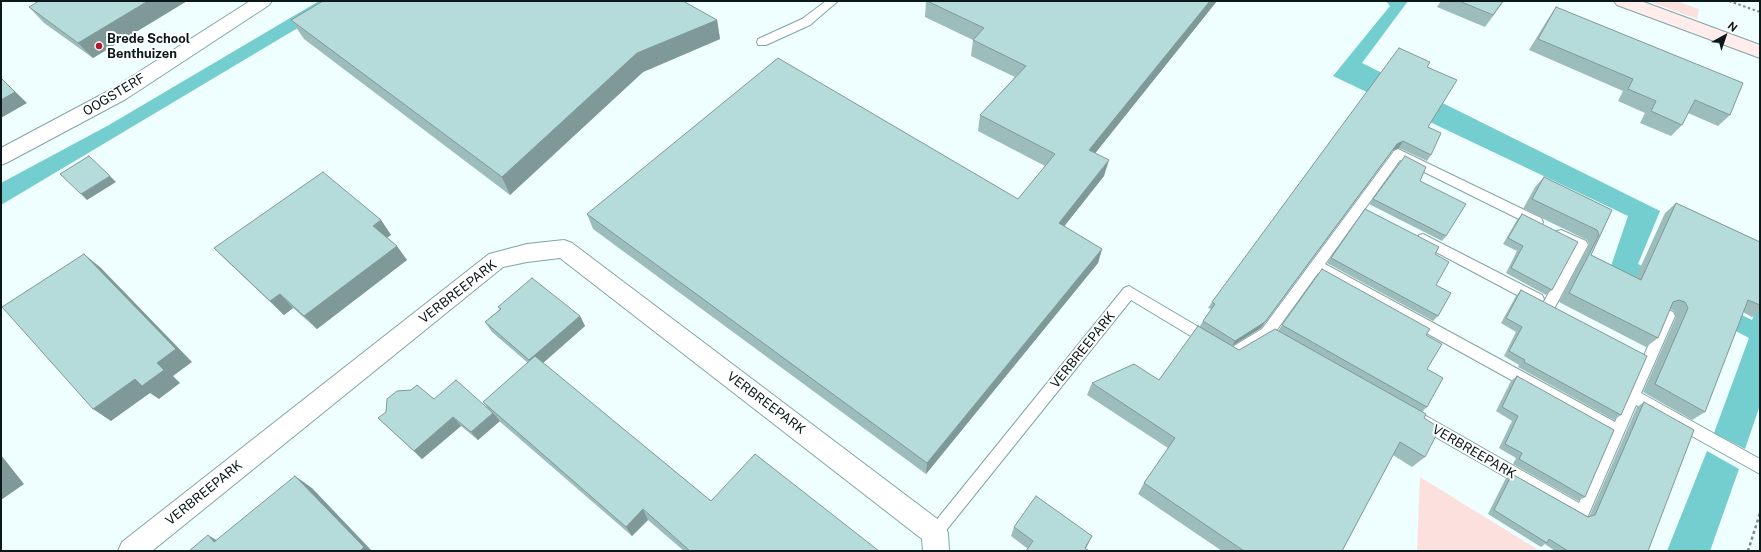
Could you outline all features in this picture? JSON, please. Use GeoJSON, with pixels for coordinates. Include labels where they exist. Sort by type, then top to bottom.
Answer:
{"type":"FeatureCollection","features":[{"type":"Feature","properties":{"kind":"street","name":"OOGSTERF"},"geometry":{"type":"LineString","coordinates":[[1,157],[119,94],[263,1]]}},
{"type":"Feature","properties":{"kind":"street"},"geometry":{"type":"LineString","coordinates":[[1623,1],[1760,52]]}},
{"type":"Feature","properties":{"kind":"street","name":"VERBREEPARK"},"geometry":{"type":"LineString","coordinates":[[131,551],[497,260],[527,253],[564,249],[935,542]]}},
{"type":"Feature","properties":{"kind":"lane"},"geometry":{"type":"LineString","coordinates":[[762,42],[806,22],[833,1]]}},
{"type":"Feature","properties":{"kind":"lane","name":"VERBREEPARK"},"geometry":{"type":"LineString","coordinates":[[935,542],[1129,292],[1232,355],[1267,334],[1398,154],[1582,245],[1550,305]]}},
{"type":"Feature","properties":{"kind":"lane"},"geometry":{"type":"LineString","coordinates":[[1360,207],[1374,214]]}},
{"type":"Feature","properties":{"kind":"lane"},"geometry":{"type":"LineString","coordinates":[[1410,232],[1563,312]]}},
{"type":"Feature","properties":{"kind":"lane"},"geometry":{"type":"LineString","coordinates":[[1316,266],[1618,431]]}},
{"type":"Feature","properties":{"kind":"lane","name":"VERBREEPARK"},"geometry":{"type":"LineString","coordinates":[[1411,416],[1582,513],[1668,316]]}},
{"type":"Feature","properties":{"kind":"lane"},"geometry":{"type":"LineString","coordinates":[[1267,334],[1294,349]]}},
{"type":"Feature","properties":{"kind":"lane"},"geometry":{"type":"LineString","coordinates":[[1637,351],[1650,358]]}},
{"type":"Feature","properties":{"kind":"lane"},"geometry":{"type":"LineString","coordinates":[[1634,396],[1760,467]]}},
{"type":"Feature","properties":{"kind":"path"},"geometry":{"type":"LineString","coordinates":[[1729,1],[1760,12]]}},
{"type":"Feature","properties":{"kind":"path"},"geometry":{"type":"LineString","coordinates":[[1748,551],[1760,513]]}},
{"type":"Feature","properties":{"kind":"shaded area"},"geometry":{"type":"Polygon","coordinates":[[[1648,1],[1676,1],[1699,9],[1697,19],[1648,1]]]}},
{"type":"Feature","properties":{"kind":"shaded area"},"geometry":{"type":"Polygon","coordinates":[[[1420,477],[1540,551],[1417,551],[1420,477]]]}},
{"type":"Feature","properties":{"kind":"water"},"geometry":{"type":"Polygon","coordinates":[[[319,1],[343,1],[1,205],[1,183],[109,125],[319,1]]]}},
{"type":"Feature","properties":{"kind":"water"},"geometry":{"type":"Polygon","coordinates":[[[1386,1],[1408,1],[1362,63],[1660,211],[1638,264],[1752,320],[1760,299],[1760,405],[1745,449],[1714,433],[1749,338],[1611,266],[1628,216],[1333,76],[1390,6],[1386,1]]]}},
{"type":"Feature","properties":{"kind":"water"},"geometry":{"type":"Polygon","coordinates":[[[1707,451],[1739,469],[1710,551],[1667,551],[1707,451]]]}},
{"type":"Feature","properties":{"kind":"building"},"geometry":{"type":"Polygon","coordinates":[[[39,1],[148,1],[78,43],[29,7],[39,1]]]}},
{"type":"Feature","properties":{"kind":"building"},"geometry":{"type":"Polygon","coordinates":[[[323,1],[683,1],[717,20],[637,53],[502,177],[291,20],[323,1]]]}},
{"type":"Feature","properties":{"kind":"building"},"geometry":{"type":"Polygon","coordinates":[[[927,1],[1210,1],[1089,150],[1109,160],[1059,223],[1102,249],[927,463],[587,214],[778,58],[1018,199],[1055,154],[980,115],[1026,66],[973,40],[984,28],[927,1]]]}},
{"type":"Feature","properties":{"kind":"building"},"geometry":{"type":"Polygon","coordinates":[[[1459,1],[1503,1],[1493,15],[1459,1]]]}},
{"type":"Feature","properties":{"kind":"building"},"geometry":{"type":"Polygon","coordinates":[[[1556,7],[1743,83],[1730,115],[1695,100],[1682,125],[1651,111],[1656,101],[1628,89],[1633,79],[1538,39],[1556,7]]]}},
{"type":"Feature","properties":{"kind":"building"},"geometry":{"type":"Polygon","coordinates":[[[1399,48],[1430,62],[1427,67],[1457,80],[1428,127],[1441,133],[1431,155],[1403,141],[1397,144],[1265,322],[1235,341],[1203,321],[1215,304],[1212,302],[1399,48]]]}},
{"type":"Feature","properties":{"kind":"building"},"geometry":{"type":"Polygon","coordinates":[[[1,78],[15,92],[1,100],[1,78]]]}},
{"type":"Feature","properties":{"kind":"building"},"geometry":{"type":"Polygon","coordinates":[[[89,156],[110,176],[81,194],[60,174],[89,156]]]}},
{"type":"Feature","properties":{"kind":"building"},"geometry":{"type":"Polygon","coordinates":[[[1405,156],[1426,167],[1420,181],[1466,204],[1446,236],[1373,199],[1405,156]]]}},
{"type":"Feature","properties":{"kind":"building"},"geometry":{"type":"Polygon","coordinates":[[[323,172],[381,220],[373,226],[397,246],[304,316],[280,294],[270,301],[214,248],[323,172]]]}},
{"type":"Feature","properties":{"kind":"building"},"geometry":{"type":"Polygon","coordinates":[[[1544,177],[1612,210],[1591,255],[1641,280],[1676,203],[1760,242],[1760,305],[1748,300],[1705,412],[1655,384],[1688,308],[1685,302],[1679,300],[1673,302],[1658,338],[1569,293],[1599,235],[1597,230],[1532,199],[1544,177]]]}},
{"type":"Feature","properties":{"kind":"building"},"geometry":{"type":"Polygon","coordinates":[[[1365,209],[1439,247],[1435,254],[1449,262],[1436,285],[1451,293],[1438,316],[1331,258],[1365,209]]]}},
{"type":"Feature","properties":{"kind":"building"},"geometry":{"type":"Polygon","coordinates":[[[1522,214],[1578,242],[1552,290],[1511,268],[1523,246],[1508,238],[1522,214]]]}},
{"type":"Feature","properties":{"kind":"building"},"geometry":{"type":"Polygon","coordinates":[[[84,254],[176,349],[157,363],[164,370],[142,386],[135,379],[93,409],[2,307],[84,254]]]}},
{"type":"Feature","properties":{"kind":"building"},"geometry":{"type":"Polygon","coordinates":[[[1322,269],[1430,329],[1426,335],[1442,344],[1427,369],[1443,378],[1427,407],[1282,325],[1322,269]]]}},
{"type":"Feature","properties":{"kind":"building"},"geometry":{"type":"Polygon","coordinates":[[[532,278],[580,316],[529,360],[485,322],[501,309],[498,307],[532,278]]]}},
{"type":"Feature","properties":{"kind":"building"},"geometry":{"type":"Polygon","coordinates":[[[1521,290],[1647,356],[1621,415],[1524,362],[1525,360],[1509,351],[1522,327],[1506,318],[1521,290]]]}},
{"type":"Feature","properties":{"kind":"building"},"geometry":{"type":"Polygon","coordinates":[[[1198,326],[1239,350],[1275,329],[1426,414],[1424,418],[1440,428],[1425,457],[1400,442],[1342,551],[1244,551],[1144,483],[1175,438],[1092,383],[1134,364],[1159,380],[1198,326]]]}},
{"type":"Feature","properties":{"kind":"building"},"geometry":{"type":"Polygon","coordinates":[[[535,356],[711,501],[755,454],[879,551],[690,551],[643,509],[626,527],[483,402],[535,356]]]}},
{"type":"Feature","properties":{"kind":"building"},"geometry":{"type":"Polygon","coordinates":[[[1517,376],[1614,430],[1585,497],[1519,459],[1522,453],[1505,444],[1518,416],[1502,407],[1517,376]]]}},
{"type":"Feature","properties":{"kind":"building"},"geometry":{"type":"Polygon","coordinates":[[[456,380],[493,413],[471,432],[453,417],[414,451],[378,418],[386,412],[387,399],[397,391],[411,390],[417,385],[434,399],[456,380]]]}},
{"type":"Feature","properties":{"kind":"building"},"geometry":{"type":"Polygon","coordinates":[[[1644,402],[1694,430],[1648,551],[1568,551],[1549,539],[1547,543],[1494,510],[1512,474],[1588,517],[1595,515],[1644,402]]]}},
{"type":"Feature","properties":{"kind":"building"},"geometry":{"type":"Polygon","coordinates":[[[295,476],[364,547],[360,551],[189,551],[208,535],[214,542],[295,476]]]}},
{"type":"Feature","properties":{"kind":"building"},"geometry":{"type":"Polygon","coordinates":[[[1036,496],[1092,536],[1085,548],[1089,551],[1026,551],[1033,541],[1014,527],[1036,496]]]}},
{"type":"Feature","properties":{"kind":"place","name":"Brede School Benthuizen"},"geometry":{"type":"Point","coordinates":[99,46]}}]}
